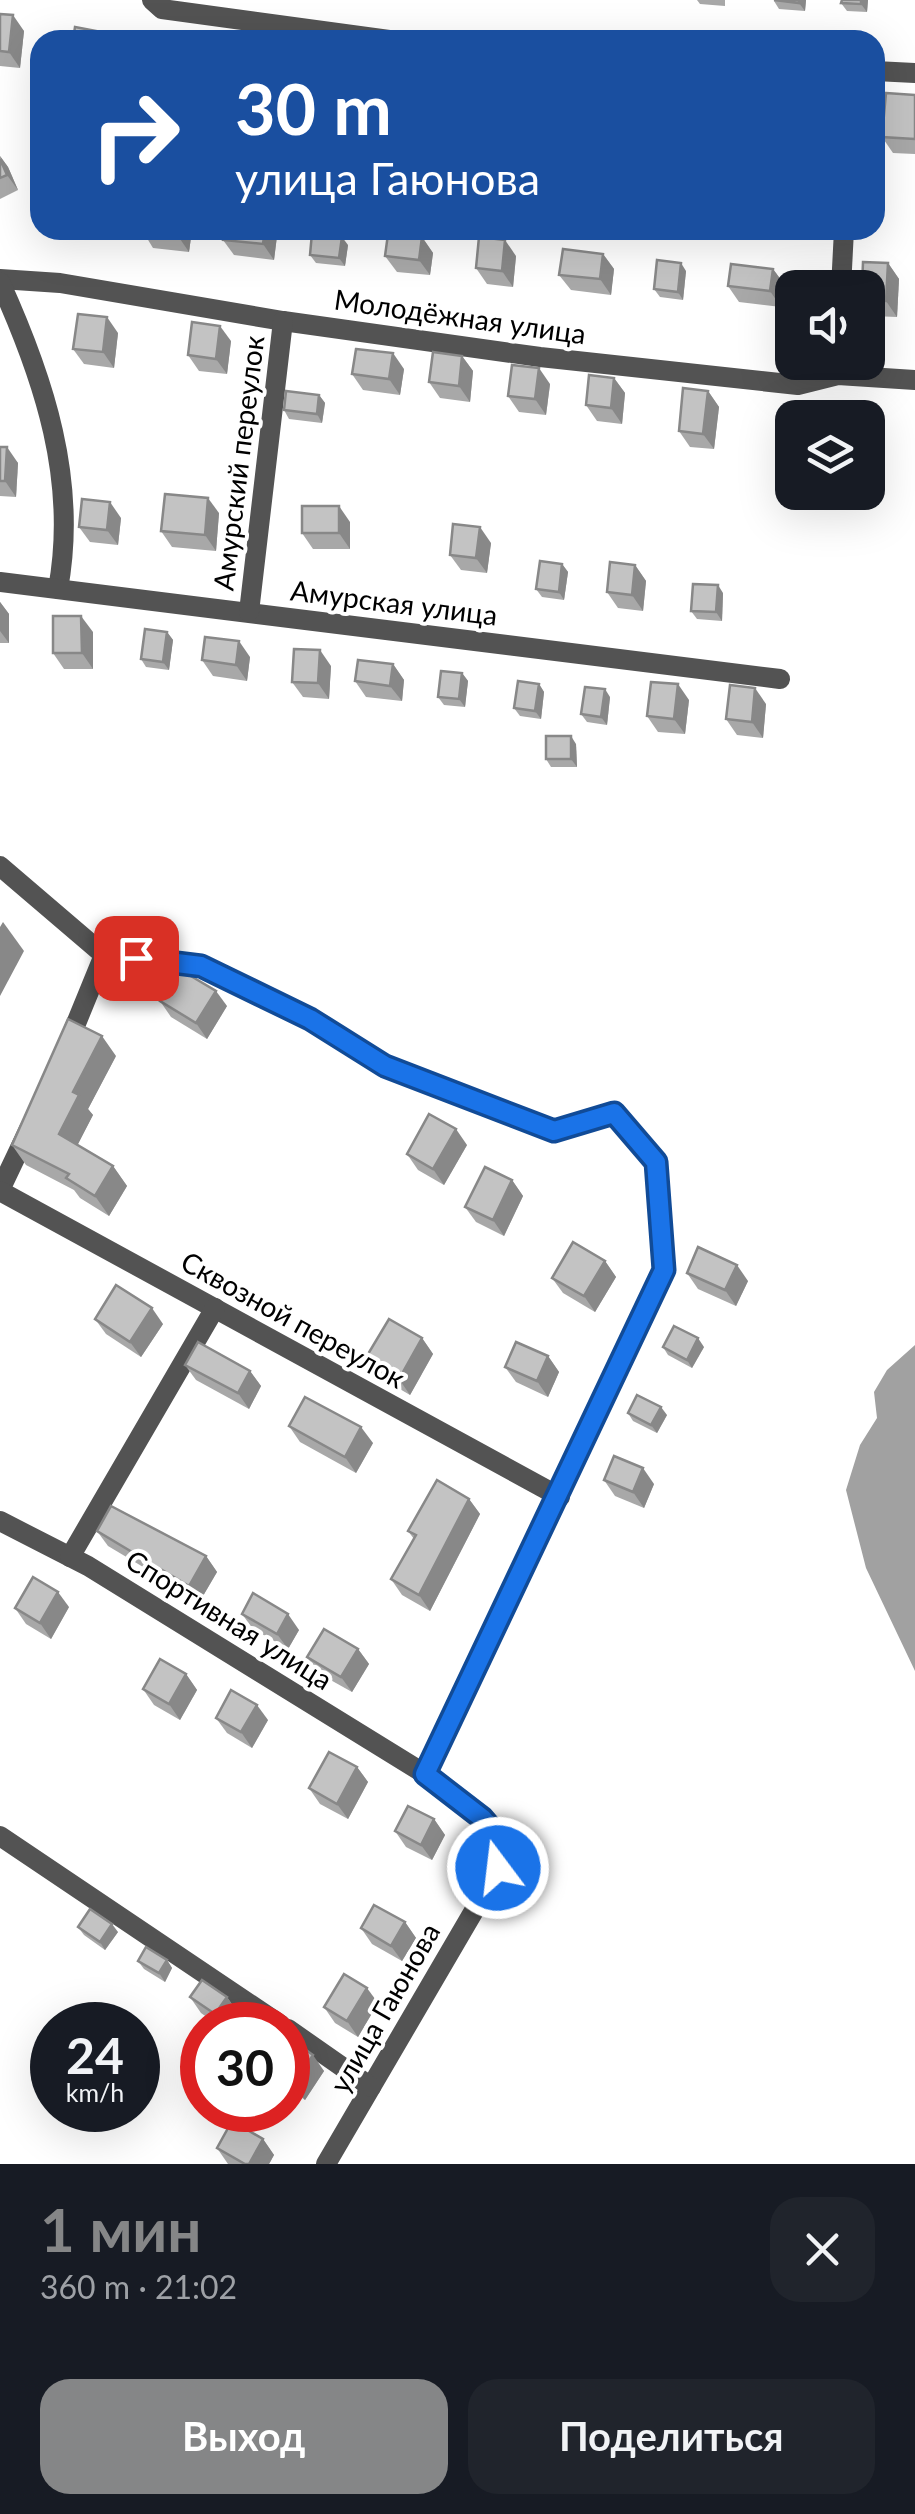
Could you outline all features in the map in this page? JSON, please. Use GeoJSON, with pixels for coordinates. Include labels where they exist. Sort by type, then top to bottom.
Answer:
{"type":"FeatureCollection","features":[{"type":"Feature","properties":{"kind":"street"},"geometry":{"type":"LineString","coordinates":[[152,0],[162,10],[313,30]]}},
{"type":"Feature","properties":{"kind":"street"},"geometry":{"type":"LineString","coordinates":[[885,71],[915,72]]}},
{"type":"Feature","properties":{"kind":"street"},"geometry":{"type":"LineString","coordinates":[[843,270],[844,240]]}},
{"type":"Feature","properties":{"kind":"street"},"geometry":{"type":"LineString","coordinates":[[0,280],[54,420],[64,498],[58,589]]}},
{"type":"Feature","properties":{"kind":"street","name":"Молодёжная улица"},"geometry":{"type":"LineString","coordinates":[[0,280],[60,283],[283,321],[540,357],[798,385],[810,380]]}},
{"type":"Feature","properties":{"kind":"street","name":"Амурский переулок"},"geometry":{"type":"LineString","coordinates":[[249,612],[283,321]]}},
{"type":"Feature","properties":{"kind":"street","name":"Молодёжная улица"},"geometry":{"type":"LineString","coordinates":[[885,376],[915,380]]}},
{"type":"Feature","properties":{"kind":"street","name":"Амурская улица"},"geometry":{"type":"LineString","coordinates":[[0,582],[780,680]]}},
{"type":"Feature","properties":{"kind":"street"},"geometry":{"type":"LineString","coordinates":[[0,866],[104,955],[201,966],[310,1019],[385,1066],[554,1131],[614,1113],[656,1162],[664,1270],[560,1497],[425,1774]]}},
{"type":"Feature","properties":{"kind":"street"},"geometry":{"type":"LineString","coordinates":[[56,1071],[104,955]]}},
{"type":"Feature","properties":{"kind":"street"},"geometry":{"type":"LineString","coordinates":[[0,1191],[40,1105]]}},
{"type":"Feature","properties":{"kind":"street","name":"Сквозной переулок"},"geometry":{"type":"LineString","coordinates":[[0,1191],[560,1497]]}},
{"type":"Feature","properties":{"kind":"street"},"geometry":{"type":"LineString","coordinates":[[70,1556],[215,1308]]}},
{"type":"Feature","properties":{"kind":"street","name":"Спортивная улица"},"geometry":{"type":"LineString","coordinates":[[0,1522],[70,1556],[425,1774]]}},
{"type":"Feature","properties":{"kind":"street","name":"улица Гаюнова"},"geometry":{"type":"LineString","coordinates":[[326,2164],[498,1868],[501,1840],[482,1818],[425,1774]]}},
{"type":"Feature","properties":{"kind":"street"},"geometry":{"type":"LineString","coordinates":[[0,1836],[247,2002]]}},
{"type":"Feature","properties":{"kind":"street"},"geometry":{"type":"LineString","coordinates":[[310,2044],[371,2087]]}},
{"type":"Feature","properties":{"kind":"shaded area"},"geometry":{"type":"Polygon","coordinates":[[[915,1345],[915,1671],[866,1568],[846,1490],[860,1445],[877,1418],[874,1392],[887,1370],[915,1345]]]}},
{"type":"Feature","properties":{"kind":"building"},"geometry":{"type":"Polygon","coordinates":[[[861,0],[861,4],[841,3],[861,0]]]}},
{"type":"Feature","properties":{"kind":"building"},"geometry":{"type":"Polygon","coordinates":[[[0,14],[13,15],[9,52],[0,51],[0,14]]]}},
{"type":"Feature","properties":{"kind":"building"},"geometry":{"type":"Polygon","coordinates":[[[886,93],[915,95],[915,139],[885,137],[886,93]]]}},
{"type":"Feature","properties":{"kind":"building"},"geometry":{"type":"Polygon","coordinates":[[[0,159],[7,175],[0,178],[0,159]]]}},
{"type":"Feature","properties":{"kind":"building"},"geometry":{"type":"Polygon","coordinates":[[[223,240],[264,240],[263,244],[223,240]]]}},
{"type":"Feature","properties":{"kind":"building"},"geometry":{"type":"Polygon","coordinates":[[[311,240],[342,240],[339,258],[310,255],[311,240]]]}},
{"type":"Feature","properties":{"kind":"building"},"geometry":{"type":"Polygon","coordinates":[[[387,240],[422,240],[419,260],[385,256],[387,240]]]}},
{"type":"Feature","properties":{"kind":"building"},"geometry":{"type":"Polygon","coordinates":[[[479,240],[505,240],[502,271],[476,268],[479,240]]]}},
{"type":"Feature","properties":{"kind":"building"},"geometry":{"type":"Polygon","coordinates":[[[563,249],[603,254],[600,279],[559,275],[563,249]]]}},
{"type":"Feature","properties":{"kind":"building"},"geometry":{"type":"Polygon","coordinates":[[[657,260],[681,263],[678,292],[654,289],[657,260]]]}},
{"type":"Feature","properties":{"kind":"building"},"geometry":{"type":"Polygon","coordinates":[[[863,262],[888,263],[886,301],[885,270],[863,270],[863,262]]]}},
{"type":"Feature","properties":{"kind":"building"},"geometry":{"type":"Polygon","coordinates":[[[731,264],[773,269],[770,291],[728,286],[731,264]]]}},
{"type":"Feature","properties":{"kind":"building"},"geometry":{"type":"Polygon","coordinates":[[[78,314],[107,317],[103,352],[73,349],[78,314]]]}},
{"type":"Feature","properties":{"kind":"building"},"geometry":{"type":"Polygon","coordinates":[[[192,322],[220,326],[216,359],[188,355],[192,322]]]}},
{"type":"Feature","properties":{"kind":"building"},"geometry":{"type":"Polygon","coordinates":[[[356,349],[393,353],[389,379],[352,374],[356,349]]]}},
{"type":"Feature","properties":{"kind":"building"},"geometry":{"type":"Polygon","coordinates":[[[433,352],[462,356],[459,386],[429,382],[433,352]]]}},
{"type":"Feature","properties":{"kind":"building"},"geometry":{"type":"Polygon","coordinates":[[[512,365],[539,368],[535,399],[508,396],[512,365]]]}},
{"type":"Feature","properties":{"kind":"building"},"geometry":{"type":"Polygon","coordinates":[[[589,375],[614,378],[611,408],[586,405],[589,375]]]}},
{"type":"Feature","properties":{"kind":"building"},"geometry":{"type":"Polygon","coordinates":[[[683,388],[708,391],[703,434],[679,431],[683,388]]]}},
{"type":"Feature","properties":{"kind":"building"},"geometry":{"type":"Polygon","coordinates":[[[286,391],[319,395],[317,414],[284,410],[286,391]]]}},
{"type":"Feature","properties":{"kind":"building"},"geometry":{"type":"Polygon","coordinates":[[[0,447],[7,447],[5,481],[0,481],[0,447]]]}},
{"type":"Feature","properties":{"kind":"building"},"geometry":{"type":"Polygon","coordinates":[[[165,494],[208,498],[205,535],[161,531],[165,494]]]}},
{"type":"Feature","properties":{"kind":"building"},"geometry":{"type":"Polygon","coordinates":[[[82,499],[110,502],[107,530],[79,527],[82,499]]]}},
{"type":"Feature","properties":{"kind":"building"},"geometry":{"type":"Polygon","coordinates":[[[302,506],[339,506],[339,533],[302,533],[302,506]]]}},
{"type":"Feature","properties":{"kind":"building"},"geometry":{"type":"Polygon","coordinates":[[[453,524],[480,527],[476,558],[450,555],[453,524]]]}},
{"type":"Feature","properties":{"kind":"building"},"geometry":{"type":"Polygon","coordinates":[[[540,561],[562,564],[559,592],[536,589],[540,561]]]}},
{"type":"Feature","properties":{"kind":"building"},"geometry":{"type":"Polygon","coordinates":[[[610,562],[635,565],[632,595],[607,592],[610,562]]]}},
{"type":"Feature","properties":{"kind":"building"},"geometry":{"type":"Polygon","coordinates":[[[693,584],[718,585],[716,612],[691,611],[693,584]]]}},
{"type":"Feature","properties":{"kind":"building"},"geometry":{"type":"Polygon","coordinates":[[[53,616],[81,616],[82,653],[53,653],[53,616]]]}},
{"type":"Feature","properties":{"kind":"building"},"geometry":{"type":"Polygon","coordinates":[[[145,629],[167,632],[163,662],[141,659],[145,629]]]}},
{"type":"Feature","properties":{"kind":"building"},"geometry":{"type":"Polygon","coordinates":[[[205,637],[239,641],[236,665],[202,660],[205,637]]]}},
{"type":"Feature","properties":{"kind":"building"},"geometry":{"type":"Polygon","coordinates":[[[294,649],[320,650],[318,683],[292,682],[294,649]]]}},
{"type":"Feature","properties":{"kind":"building"},"geometry":{"type":"Polygon","coordinates":[[[358,660],[393,664],[390,686],[355,681],[358,660]]]}},
{"type":"Feature","properties":{"kind":"building"},"geometry":{"type":"Polygon","coordinates":[[[441,671],[462,673],[459,699],[438,697],[441,671]]]}},
{"type":"Feature","properties":{"kind":"building"},"geometry":{"type":"Polygon","coordinates":[[[518,681],[539,684],[535,711],[514,708],[518,681]]]}},
{"type":"Feature","properties":{"kind":"building"},"geometry":{"type":"Polygon","coordinates":[[[651,682],[678,684],[674,719],[647,716],[651,682]]]}},
{"type":"Feature","properties":{"kind":"building"},"geometry":{"type":"Polygon","coordinates":[[[730,685],[755,688],[752,722],[726,719],[730,685]]]}},
{"type":"Feature","properties":{"kind":"building"},"geometry":{"type":"Polygon","coordinates":[[[585,687],[605,689],[601,717],[581,714],[585,687]]]}},
{"type":"Feature","properties":{"kind":"building"},"geometry":{"type":"Polygon","coordinates":[[[546,736],[571,736],[571,759],[546,759],[546,736]]]}},
{"type":"Feature","properties":{"kind":"building"},"geometry":{"type":"Polygon","coordinates":[[[179,969],[216,991],[196,1023],[160,1001],[179,969]]]}},
{"type":"Feature","properties":{"kind":"building"},"geometry":{"type":"Polygon","coordinates":[[[68,1019],[102,1036],[73,1092],[79,1095],[59,1134],[113,1166],[95,1196],[66,1178],[69,1174],[12,1145],[68,1019]]]}},
{"type":"Feature","properties":{"kind":"building"},"geometry":{"type":"Polygon","coordinates":[[[429,1114],[456,1129],[433,1169],[407,1154],[429,1114]]]}},
{"type":"Feature","properties":{"kind":"building"},"geometry":{"type":"Polygon","coordinates":[[[485,1167],[512,1180],[493,1220],[465,1207],[485,1167]]]}},
{"type":"Feature","properties":{"kind":"building"},"geometry":{"type":"Polygon","coordinates":[[[573,1242],[605,1261],[584,1296],[552,1278],[573,1242]]]}},
{"type":"Feature","properties":{"kind":"building"},"geometry":{"type":"Polygon","coordinates":[[[698,1247],[737,1265],[725,1290],[687,1273],[698,1247]]]}},
{"type":"Feature","properties":{"kind":"building"},"geometry":{"type":"Polygon","coordinates":[[[116,1285],[152,1308],[130,1342],[95,1319],[116,1285]]]}},
{"type":"Feature","properties":{"kind":"building"},"geometry":{"type":"Polygon","coordinates":[[[389,1319],[422,1338],[399,1379],[365,1359],[389,1319]]]}},
{"type":"Feature","properties":{"kind":"building"},"geometry":{"type":"Polygon","coordinates":[[[674,1326],[698,1338],[687,1360],[663,1347],[674,1326]]]}},
{"type":"Feature","properties":{"kind":"building"},"geometry":{"type":"Polygon","coordinates":[[[198,1342],[250,1371],[238,1393],[185,1365],[198,1342]]]}},
{"type":"Feature","properties":{"kind":"building"},"geometry":{"type":"Polygon","coordinates":[[[516,1342],[548,1356],[537,1381],[505,1367],[516,1342]]]}},
{"type":"Feature","properties":{"kind":"building"},"geometry":{"type":"Polygon","coordinates":[[[637,1395],[661,1407],[651,1425],[628,1413],[637,1395]]]}},
{"type":"Feature","properties":{"kind":"building"},"geometry":{"type":"Polygon","coordinates":[[[305,1397],[361,1427],[345,1457],[289,1426],[305,1397]]]}},
{"type":"Feature","properties":{"kind":"building"},"geometry":{"type":"Polygon","coordinates":[[[614,1456],[643,1468],[633,1492],[604,1480],[614,1456]]]}},
{"type":"Feature","properties":{"kind":"building"},"geometry":{"type":"Polygon","coordinates":[[[437,1480],[469,1499],[419,1595],[391,1579],[416,1535],[408,1531],[437,1480]]]}},
{"type":"Feature","properties":{"kind":"building"},"geometry":{"type":"Polygon","coordinates":[[[111,1506],[206,1556],[189,1586],[97,1531],[111,1506]]]}},
{"type":"Feature","properties":{"kind":"building"},"geometry":{"type":"Polygon","coordinates":[[[33,1577],[58,1592],[40,1623],[15,1608],[33,1577]]]}},
{"type":"Feature","properties":{"kind":"building"},"geometry":{"type":"Polygon","coordinates":[[[253,1593],[288,1614],[277,1634],[242,1614],[253,1593]]]}},
{"type":"Feature","properties":{"kind":"building"},"geometry":{"type":"Polygon","coordinates":[[[324,1629],[358,1649],[341,1677],[307,1657],[324,1629]]]}},
{"type":"Feature","properties":{"kind":"building"},"geometry":{"type":"Polygon","coordinates":[[[160,1659],[186,1674],[169,1704],[143,1689],[160,1659]]]}},
{"type":"Feature","properties":{"kind":"building"},"geometry":{"type":"Polygon","coordinates":[[[231,1690],[257,1705],[241,1732],[216,1718],[231,1690]]]}},
{"type":"Feature","properties":{"kind":"building"},"geometry":{"type":"Polygon","coordinates":[[[329,1752],[357,1767],[337,1804],[309,1788],[329,1752]]]}},
{"type":"Feature","properties":{"kind":"building"},"geometry":{"type":"Polygon","coordinates":[[[408,1806],[434,1819],[421,1845],[395,1831],[408,1806]]]}},
{"type":"Feature","properties":{"kind":"building"},"geometry":{"type":"Polygon","coordinates":[[[374,1905],[405,1922],[391,1946],[361,1928],[374,1905]]]}},
{"type":"Feature","properties":{"kind":"building"},"geometry":{"type":"Polygon","coordinates":[[[90,1909],[112,1924],[100,1942],[78,1927],[90,1909]]]}},
{"type":"Feature","properties":{"kind":"building"},"geometry":{"type":"Polygon","coordinates":[[[146,1947],[167,1960],[159,1973],[138,1961],[146,1947]]]}},
{"type":"Feature","properties":{"kind":"building"},"geometry":{"type":"Polygon","coordinates":[[[344,1974],[367,1988],[347,2021],[324,2007],[344,1974]]]}},
{"type":"Feature","properties":{"kind":"building"},"geometry":{"type":"Polygon","coordinates":[[[202,1980],[227,1997],[223,2002],[197,2002],[190,1997],[202,1980]]]}},
{"type":"Feature","properties":{"kind":"building"},"geometry":{"type":"Polygon","coordinates":[[[226,2132],[251,2132],[263,2139],[249,2164],[217,2148],[226,2132]]]}},
{"type":"Feature","properties":{"kind":"route"},"geometry":{"type":"LineString","coordinates":[[136,958],[201,966],[310,1019],[385,1066],[554,1131],[614,1113],[656,1162],[664,1270],[560,1497],[425,1774],[482,1818],[501,1840],[498,1868]]}}]}
